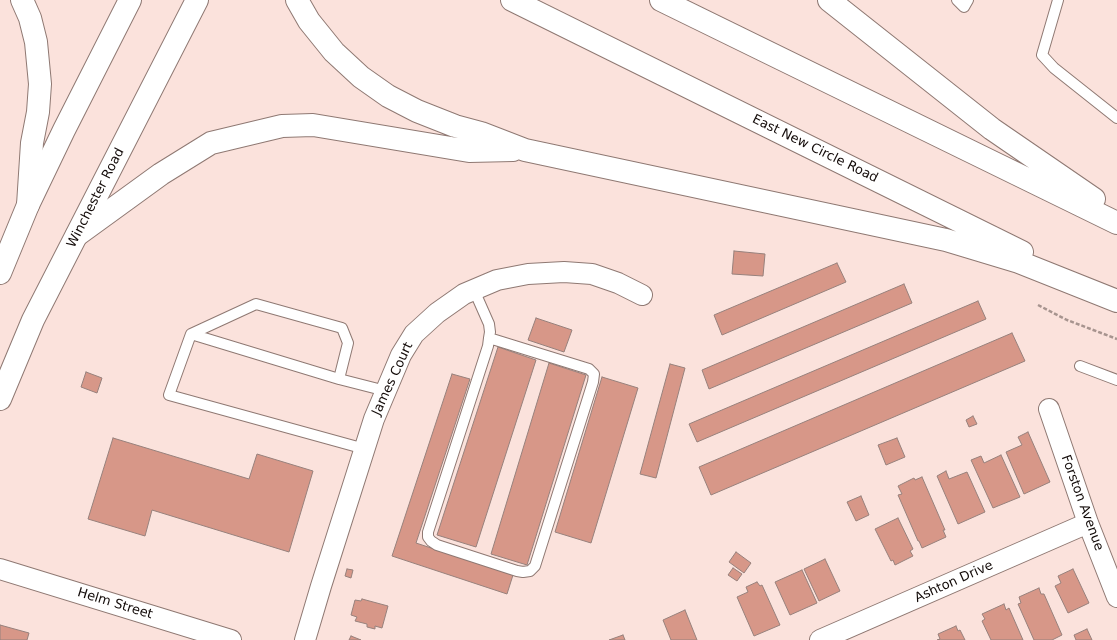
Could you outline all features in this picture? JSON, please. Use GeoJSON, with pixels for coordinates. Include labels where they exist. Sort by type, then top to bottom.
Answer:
{"type":"FeatureCollection","features":[{"type":"Feature","properties":{"kind":"main road"},"geometry":{"type":"LineString","coordinates":[[22,0],[30,18],[36,42],[40,84],[38,112],[32,143],[28,205]]}},
{"type":"Feature","properties":{"kind":"main road"},"geometry":{"type":"LineString","coordinates":[[0,273],[28,205],[130,0]]}},
{"type":"Feature","properties":{"kind":"main road","name":"Winchester Road"},"geometry":{"type":"LineString","coordinates":[[0,399],[33,320],[197,0]]}},
{"type":"Feature","properties":{"kind":"main road"},"geometry":{"type":"LineString","coordinates":[[297,0],[309,21],[334,52],[361,77],[388,96],[417,112],[525,150],[946,240],[1019,262],[1117,300]]}},
{"type":"Feature","properties":{"kind":"main road","name":"East New Circle Road"},"geometry":{"type":"LineString","coordinates":[[512,0],[1117,300]]}},
{"type":"Feature","properties":{"kind":"main road"},"geometry":{"type":"LineString","coordinates":[[661,0],[1117,223]]}},
{"type":"Feature","properties":{"kind":"main road"},"geometry":{"type":"LineString","coordinates":[[829,0],[992,129],[1117,214]]}},
{"type":"Feature","properties":{"kind":"main road"},"geometry":{"type":"LineString","coordinates":[[77,235],[160,174],[211,143],[282,126],[313,125],[469,151],[525,150]]}},
{"type":"Feature","properties":{"kind":"street","name":"James Court"},"geometry":{"type":"LineString","coordinates":[[305,640],[320,586],[374,419],[401,355],[414,334],[437,313],[464,294],[497,280],[528,274],[564,272],[592,274],[618,283],[642,295]]}},
{"type":"Feature","properties":{"kind":"street","name":"Forston Avenue"},"geometry":{"type":"LineString","coordinates":[[1049,409],[1088,523],[1117,597]]}},
{"type":"Feature","properties":{"kind":"street","name":"Ashton Drive"},"geometry":{"type":"LineString","coordinates":[[820,640],[1088,523]]}},
{"type":"Feature","properties":{"kind":"street","name":"Helm Street"},"geometry":{"type":"LineString","coordinates":[[0,569],[231,640]]}},
{"type":"Feature","properties":{"kind":"lane"},"geometry":{"type":"LineString","coordinates":[[957,0],[964,7],[968,0]]}},
{"type":"Feature","properties":{"kind":"lane"},"geometry":{"type":"LineString","coordinates":[[1058,0],[1042,55],[1054,68],[1117,118]]}},
{"type":"Feature","properties":{"kind":"lane"},"geometry":{"type":"LineString","coordinates":[[474,290],[489,324],[489,338],[486,354],[428,532],[428,537],[431,542],[437,545],[517,571],[530,571],[535,566],[593,382],[594,374],[582,367],[489,338]]}},
{"type":"Feature","properties":{"kind":"lane"},"geometry":{"type":"LineString","coordinates":[[339,379],[348,343],[342,328],[256,304],[192,334],[169,395],[365,449]]}},
{"type":"Feature","properties":{"kind":"lane"},"geometry":{"type":"LineString","coordinates":[[192,334],[339,379],[386,391]]}},
{"type":"Feature","properties":{"kind":"lane"},"geometry":{"type":"LineString","coordinates":[[1080,366],[1117,380]]}},
{"type":"Feature","properties":{"kind":"path"},"geometry":{"type":"LineString","coordinates":[[1038,305],[1067,320],[1117,339]]}},
{"type":"Feature","properties":{"kind":"building"},"geometry":{"type":"Polygon","coordinates":[[[734,251],[765,254],[763,276],[732,274],[734,251]]]}},
{"type":"Feature","properties":{"kind":"building"},"geometry":{"type":"Polygon","coordinates":[[[837,263],[846,282],[722,335],[714,315],[837,263]]]}},
{"type":"Feature","properties":{"kind":"building"},"geometry":{"type":"Polygon","coordinates":[[[904,284],[912,303],[709,389],[702,370],[904,284]]]}},
{"type":"Feature","properties":{"kind":"building"},"geometry":{"type":"Polygon","coordinates":[[[978,301],[986,319],[697,442],[689,424],[978,301]]]}},
{"type":"Feature","properties":{"kind":"building"},"geometry":{"type":"Polygon","coordinates":[[[536,318],[572,330],[564,352],[528,340],[536,318]]]}},
{"type":"Feature","properties":{"kind":"building"},"geometry":{"type":"Polygon","coordinates":[[[1012,333],[1025,361],[711,495],[699,467],[1012,333]]]}},
{"type":"Feature","properties":{"kind":"building"},"geometry":{"type":"Polygon","coordinates":[[[498,347],[536,360],[476,547],[437,535],[498,347]]]}},
{"type":"Feature","properties":{"kind":"building"},"geometry":{"type":"Polygon","coordinates":[[[549,363],[586,375],[527,565],[491,554],[549,363]]]}},
{"type":"Feature","properties":{"kind":"building"},"geometry":{"type":"Polygon","coordinates":[[[670,364],[685,368],[656,478],[640,474],[670,364]]]}},
{"type":"Feature","properties":{"kind":"building"},"geometry":{"type":"Polygon","coordinates":[[[86,372],[102,378],[97,393],[81,387],[86,372]]]}},
{"type":"Feature","properties":{"kind":"building"},"geometry":{"type":"Polygon","coordinates":[[[452,374],[470,379],[416,543],[513,575],[507,594],[392,556],[452,374]]]}},
{"type":"Feature","properties":{"kind":"building"},"geometry":{"type":"Polygon","coordinates":[[[602,377],[638,388],[591,543],[555,532],[602,377]]]}},
{"type":"Feature","properties":{"kind":"building"},"geometry":{"type":"Polygon","coordinates":[[[973,416],[977,424],[969,427],[966,420],[973,416]]]}},
{"type":"Feature","properties":{"kind":"building"},"geometry":{"type":"Polygon","coordinates":[[[1028,432],[1050,482],[1024,494],[1006,452],[1022,445],[1018,437],[1028,432]]]}},
{"type":"Feature","properties":{"kind":"building"},"geometry":{"type":"Polygon","coordinates":[[[113,438],[249,479],[257,454],[313,471],[289,552],[152,510],[145,536],[88,519],[113,438]]]}},
{"type":"Feature","properties":{"kind":"building"},"geometry":{"type":"Polygon","coordinates":[[[897,438],[905,457],[886,465],[878,445],[897,438]]]}},
{"type":"Feature","properties":{"kind":"building"},"geometry":{"type":"Polygon","coordinates":[[[1001,455],[1020,497],[993,508],[971,460],[981,456],[984,463],[1001,455]]]}},
{"type":"Feature","properties":{"kind":"building"},"geometry":{"type":"Polygon","coordinates":[[[946,471],[949,479],[967,472],[985,512],[958,524],[937,476],[946,471]]]}},
{"type":"Feature","properties":{"kind":"building"},"geometry":{"type":"Polygon","coordinates":[[[922,477],[945,530],[943,530],[946,537],[922,548],[898,495],[902,494],[898,486],[914,478],[915,480],[922,477]]]}},
{"type":"Feature","properties":{"kind":"building"},"geometry":{"type":"Polygon","coordinates":[[[861,496],[869,515],[856,521],[847,502],[861,496]]]}},
{"type":"Feature","properties":{"kind":"building"},"geometry":{"type":"Polygon","coordinates":[[[898,518],[913,549],[910,551],[913,556],[895,565],[893,560],[891,561],[875,529],[898,518]]]}},
{"type":"Feature","properties":{"kind":"building"},"geometry":{"type":"Polygon","coordinates":[[[736,552],[751,563],[744,573],[729,562],[736,552]]]}},
{"type":"Feature","properties":{"kind":"building"},"geometry":{"type":"Polygon","coordinates":[[[825,559],[840,591],[819,601],[804,569],[825,559]]]}},
{"type":"Feature","properties":{"kind":"building"},"geometry":{"type":"Polygon","coordinates":[[[733,568],[742,574],[737,581],[728,575],[733,568]]]}},
{"type":"Feature","properties":{"kind":"building"},"geometry":{"type":"Polygon","coordinates":[[[347,569],[353,570],[351,578],[345,576],[347,569]]]}},
{"type":"Feature","properties":{"kind":"building"},"geometry":{"type":"Polygon","coordinates":[[[1073,569],[1089,603],[1068,613],[1055,586],[1061,583],[1058,576],[1073,569]]]}},
{"type":"Feature","properties":{"kind":"building"},"geometry":{"type":"Polygon","coordinates":[[[802,570],[817,603],[790,615],[775,582],[802,570]]]}},
{"type":"Feature","properties":{"kind":"building"},"geometry":{"type":"Polygon","coordinates":[[[757,582],[760,586],[762,585],[780,625],[754,636],[737,597],[748,592],[746,587],[757,582]]]}},
{"type":"Feature","properties":{"kind":"building"},"geometry":{"type":"Polygon","coordinates":[[[1039,588],[1041,594],[1044,594],[1062,635],[1052,640],[1034,640],[1018,604],[1021,603],[1019,597],[1039,588]]]}},
{"type":"Feature","properties":{"kind":"building"},"geometry":{"type":"Polygon","coordinates":[[[362,599],[388,606],[382,628],[375,626],[375,629],[367,627],[367,624],[355,621],[357,617],[351,615],[355,600],[361,601],[362,599]]]}},
{"type":"Feature","properties":{"kind":"building"},"geometry":{"type":"Polygon","coordinates":[[[1004,604],[1006,610],[1009,608],[1023,640],[991,640],[982,621],[985,619],[982,614],[1004,604]]]}},
{"type":"Feature","properties":{"kind":"building"},"geometry":{"type":"Polygon","coordinates":[[[685,610],[697,640],[671,640],[663,620],[685,610]]]}},
{"type":"Feature","properties":{"kind":"building"},"geometry":{"type":"Polygon","coordinates":[[[0,625],[29,633],[27,640],[0,640],[0,625]]]}},
{"type":"Feature","properties":{"kind":"building"},"geometry":{"type":"Polygon","coordinates":[[[956,626],[958,631],[960,630],[965,640],[937,640],[940,639],[938,634],[956,626]]]}},
{"type":"Feature","properties":{"kind":"building"},"geometry":{"type":"Polygon","coordinates":[[[1087,629],[1092,640],[1076,640],[1074,635],[1087,629]]]}},
{"type":"Feature","properties":{"kind":"building"},"geometry":{"type":"Polygon","coordinates":[[[623,635],[625,640],[609,640],[623,635]]]}},
{"type":"Feature","properties":{"kind":"building"},"geometry":{"type":"Polygon","coordinates":[[[351,636],[361,640],[349,640],[351,636]]]}}]}
